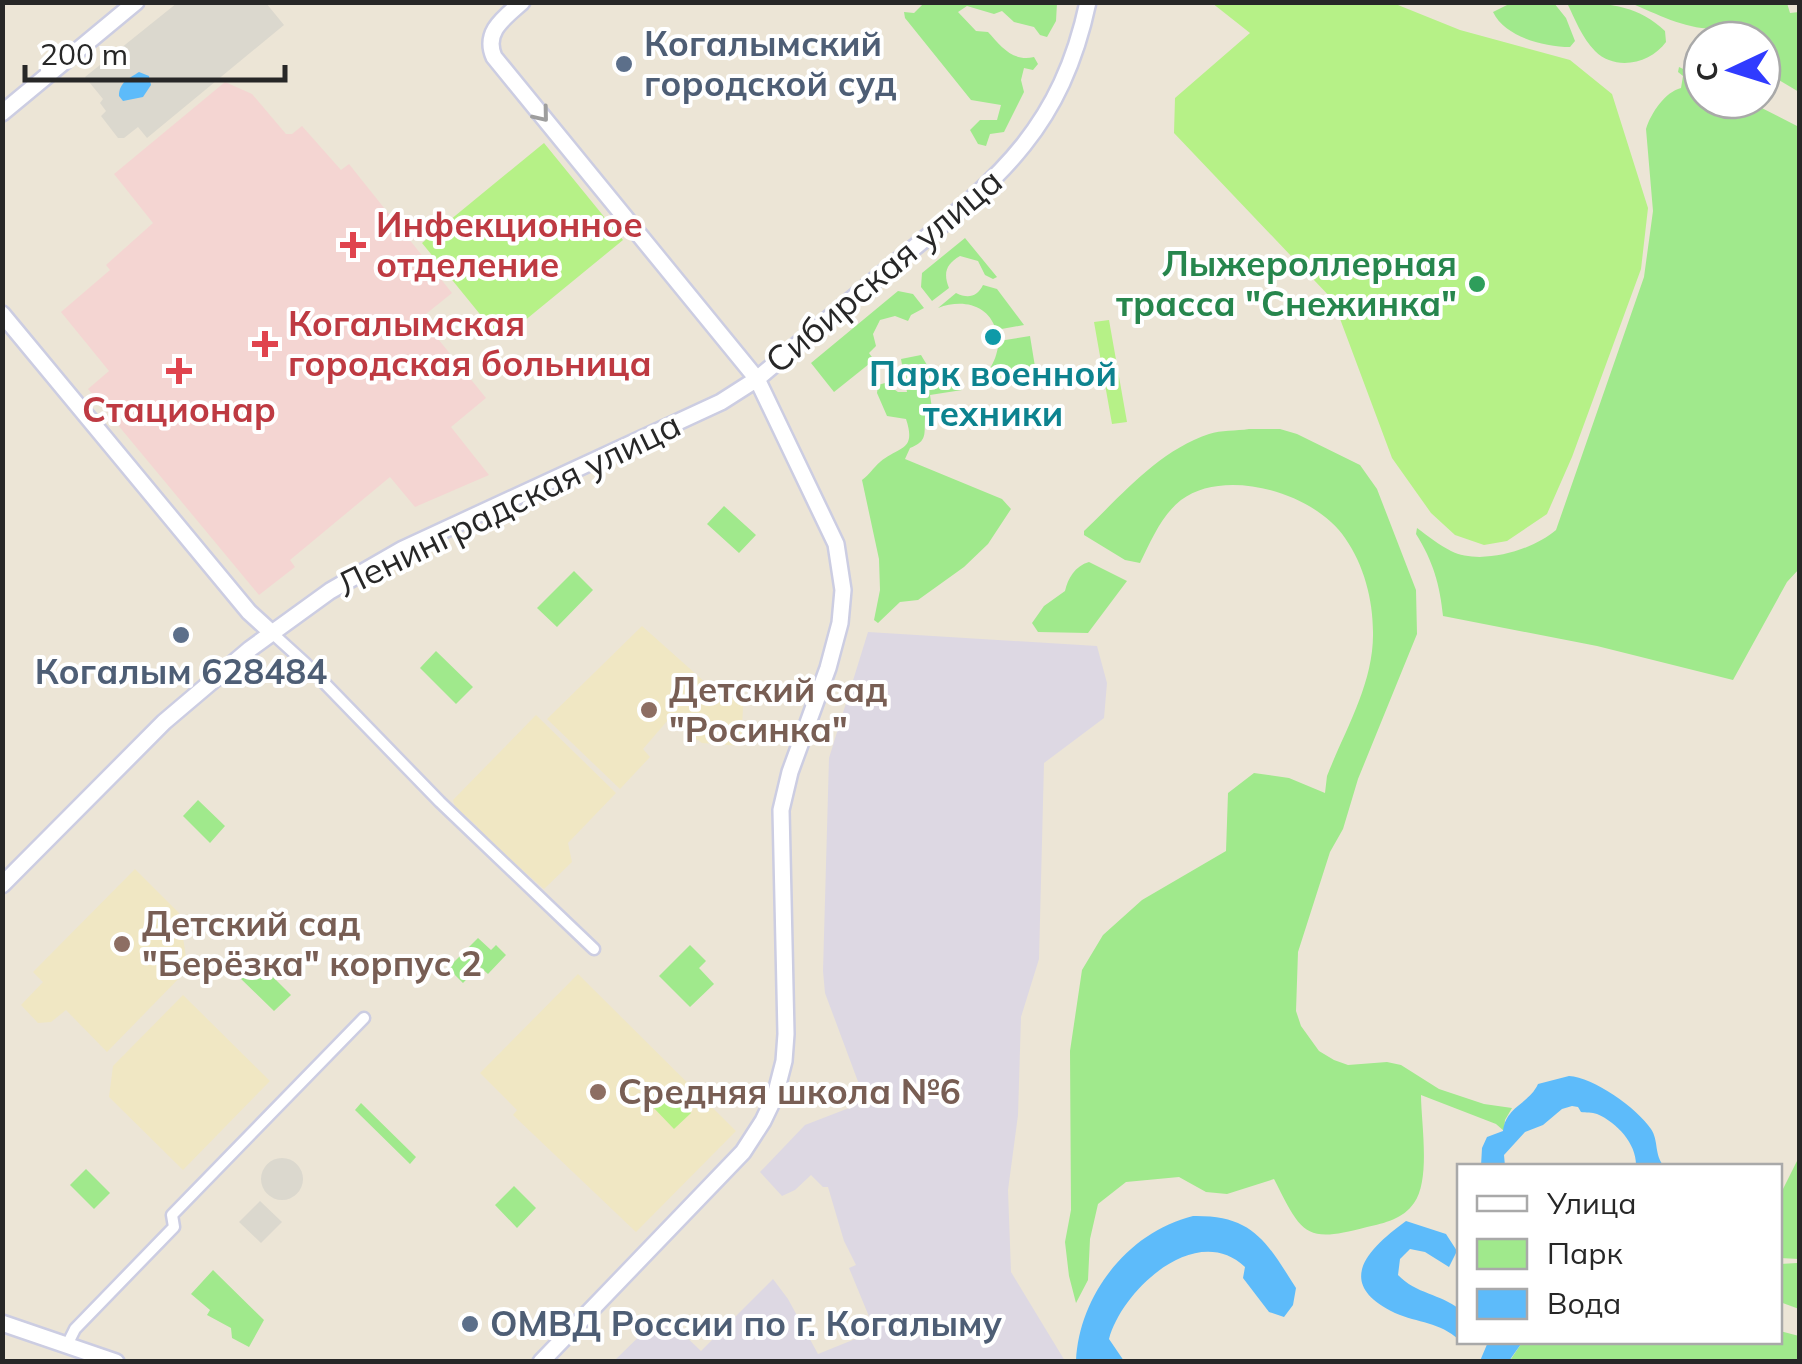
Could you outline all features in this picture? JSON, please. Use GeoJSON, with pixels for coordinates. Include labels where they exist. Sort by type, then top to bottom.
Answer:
{"type":"FeatureCollection","features":[{"type":"Feature","properties":{"kind":"street"},"geometry":{"type":"LineString","coordinates":[[2,112],[136,2]]}},
{"type":"Feature","properties":{"kind":"street"},"geometry":{"type":"LineString","coordinates":[[522,2],[499,22],[491,36],[494,58],[757,378],[830,527],[840,560],[843,590],[834,650],[790,772],[781,810],[786,1034],[782,1072],[763,1121],[738,1158],[540,1362]]}},
{"type":"Feature","properties":{"kind":"street","name":"Сибирская улица"},"geometry":{"type":"LineString","coordinates":[[757,378],[1000,175],[1048,111],[1075,50],[1088,2]]}},
{"type":"Feature","properties":{"kind":"street"},"geometry":{"type":"LineString","coordinates":[[2,314],[250,612],[594,949]]}},
{"type":"Feature","properties":{"kind":"street","name":"Ленинградская улица"},"geometry":{"type":"LineString","coordinates":[[2,884],[164,722],[272,633],[377,562],[721,402],[757,378]]}},
{"type":"Feature","properties":{"kind":"street"},"geometry":{"type":"LineString","coordinates":[[68,1344],[75,1329],[174,1227],[172,1215],[364,1018]]}},
{"type":"Feature","properties":{"kind":"street"},"geometry":{"type":"LineString","coordinates":[[2,1323],[116,1362]]}},
{"type":"Feature","properties":{"kind":"shaded area"},"geometry":{"type":"Polygon","coordinates":[[[177,3],[266,3],[284,25],[147,138],[138,127],[118,138],[101,116],[106,111],[100,103],[103,99],[85,77],[177,3]]]}},
{"type":"Feature","properties":{"kind":"shaded area","name":"Когалымская городская больница"},"geometry":{"type":"Polygon","coordinates":[[[225,82],[252,94],[286,134],[302,126],[341,170],[349,164],[452,293],[421,318],[486,398],[451,427],[489,475],[415,507],[390,477],[290,560],[295,567],[259,595],[88,389],[109,371],[61,312],[110,270],[106,265],[153,223],[114,174],[225,82]]]}},
{"type":"Feature","properties":{"kind":"shaded area","name":"Детский сад \"Росинка\""},"geometry":{"type":"Polygon","coordinates":[[[642,626],[707,684],[744,688],[741,746],[702,743],[668,720],[643,749],[650,757],[620,789],[547,719],[642,626]]]}},
{"type":"Feature","properties":{"kind":"shaded area"},"geometry":{"type":"Polygon","coordinates":[[[868,632],[1097,646],[1107,683],[1104,718],[1044,763],[1039,959],[1021,1017],[1018,1115],[1008,1190],[1011,1272],[1065,1361],[614,1361],[662,1314],[701,1351],[773,1279],[818,1354],[875,1331],[849,1268],[856,1265],[844,1241],[828,1187],[811,1175],[782,1196],[760,1172],[805,1125],[849,1108],[859,1095],[860,1087],[825,993],[823,971],[829,758],[868,632]]]}},
{"type":"Feature","properties":{"kind":"shaded area"},"geometry":{"type":"Polygon","coordinates":[[[536,715],[616,793],[568,843],[572,862],[544,889],[477,830],[453,800],[536,715]]]}},
{"type":"Feature","properties":{"kind":"shaded area","name":"Детский сад \"Берёзка\" корпус 2"},"geometry":{"type":"Polygon","coordinates":[[[135,869],[179,913],[188,969],[107,1052],[66,1010],[51,1022],[38,1023],[21,1005],[43,982],[33,972],[135,869]]]}},
{"type":"Feature","properties":{"kind":"shaded area","name":"Средняя школа №6"},"geometry":{"type":"Polygon","coordinates":[[[578,974],[736,1131],[636,1232],[513,1115],[517,1110],[480,1073],[578,974]]]}},
{"type":"Feature","properties":{"kind":"shaded area"},"geometry":{"type":"Polygon","coordinates":[[[183,995],[270,1081],[183,1170],[109,1097],[113,1066],[183,995]]]}},
{"type":"Feature","properties":{"kind":"shaded area"},"geometry":{"type":"Polygon","coordinates":[[[282,1158],[297,1164],[303,1179],[297,1194],[282,1200],[267,1194],[261,1179],[267,1164],[282,1158]]]}},
{"type":"Feature","properties":{"kind":"shaded area"},"geometry":{"type":"Polygon","coordinates":[[[260,1201],[282,1222],[261,1243],[239,1222],[260,1201]]]}},
{"type":"Feature","properties":{"kind":"green space"},"geometry":{"type":"Polygon","coordinates":[[[925,2],[1057,3],[1056,21],[1047,37],[1034,27],[1014,22],[1002,11],[994,14],[967,6],[958,12],[976,31],[988,32],[1008,52],[1034,57],[1038,64],[1033,70],[1024,68],[1024,92],[1004,132],[990,134],[986,146],[978,144],[970,130],[980,120],[997,120],[1001,105],[971,100],[905,18],[904,12],[914,13],[925,2]]]}},
{"type":"Feature","properties":{"kind":"green space","name":"Лыжероллерная трасса \"Снежинка\""},"geometry":{"type":"Polygon","coordinates":[[[1212,3],[1393,3],[1460,30],[1570,60],[1612,94],[1648,208],[1641,269],[1547,514],[1507,541],[1484,545],[1455,535],[1431,513],[1392,458],[1333,300],[1174,133],[1175,98],[1250,33],[1212,3]]]}},
{"type":"Feature","properties":{"kind":"green space"},"geometry":{"type":"Polygon","coordinates":[[[1511,3],[1554,3],[1566,18],[1575,41],[1570,47],[1560,47],[1516,34],[1493,12],[1511,3]]]}},
{"type":"Feature","properties":{"kind":"green space"},"geometry":{"type":"Polygon","coordinates":[[[1567,3],[1606,4],[1631,10],[1665,31],[1666,42],[1642,60],[1623,63],[1603,58],[1590,46],[1567,3]]]}},
{"type":"Feature","properties":{"kind":"green space"},"geometry":{"type":"Polygon","coordinates":[[[1630,3],[1787,3],[1790,13],[1799,12],[1799,92],[1782,82],[1782,20],[1682,20],[1682,23],[1630,3]]]}},
{"type":"Feature","properties":{"kind":"green space"},"geometry":{"type":"Polygon","coordinates":[[[1682,82],[1682,120],[1782,118],[1799,127],[1799,569],[1787,582],[1733,680],[1597,646],[1443,616],[1435,574],[1416,534],[1417,528],[1451,551],[1477,557],[1521,549],[1556,530],[1644,277],[1653,211],[1646,129],[1659,104],[1681,88],[1682,82]]]}},
{"type":"Feature","properties":{"kind":"green space"},"geometry":{"type":"Polygon","coordinates":[[[544,143],[623,240],[501,340],[422,243],[544,143]]]}},
{"type":"Feature","properties":{"kind":"green space"},"geometry":{"type":"Polygon","coordinates":[[[965,238],[997,277],[985,275],[978,261],[960,256],[947,269],[949,288],[932,301],[921,287],[922,273],[965,238]]]}},
{"type":"Feature","properties":{"kind":"green space"},"geometry":{"type":"Polygon","coordinates":[[[983,285],[997,289],[1024,325],[996,330],[987,314],[973,306],[938,308],[956,293],[972,296],[983,285]]]}},
{"type":"Feature","properties":{"kind":"green space"},"geometry":{"type":"Polygon","coordinates":[[[898,291],[913,294],[924,308],[908,321],[895,316],[880,320],[873,334],[876,346],[869,353],[874,360],[834,392],[811,363],[898,291]]]}},
{"type":"Feature","properties":{"kind":"green space"},"geometry":{"type":"Polygon","coordinates":[[[1109,320],[1127,422],[1112,424],[1094,322],[1109,320]]]}},
{"type":"Feature","properties":{"kind":"green space"},"geometry":{"type":"Polygon","coordinates":[[[1030,336],[1037,379],[972,389],[971,381],[991,366],[999,341],[1030,336]]]}},
{"type":"Feature","properties":{"kind":"green space"},"geometry":{"type":"Polygon","coordinates":[[[921,355],[933,375],[961,383],[962,390],[930,395],[933,415],[925,417],[922,440],[910,448],[905,459],[1002,499],[1011,509],[988,544],[964,567],[918,600],[900,602],[878,623],[874,620],[880,590],[879,559],[862,480],[880,462],[904,447],[909,437],[906,419],[887,416],[877,393],[878,385],[885,383],[898,392],[907,392],[901,359],[921,355]]]}},
{"type":"Feature","properties":{"kind":"green space"},"geometry":{"type":"Polygon","coordinates":[[[1280,429],[1297,434],[1360,465],[1377,489],[1416,590],[1417,634],[1358,779],[1343,829],[1330,852],[1298,952],[1296,1011],[1301,1026],[1319,1051],[1334,1060],[1348,1065],[1401,1065],[1439,1089],[1484,1104],[1512,1108],[1504,1131],[1496,1124],[1421,1095],[1424,1166],[1414,1203],[1393,1220],[1346,1232],[1317,1234],[1307,1230],[1291,1212],[1274,1179],[1227,1194],[1206,1192],[1179,1177],[1126,1182],[1098,1204],[1090,1239],[1088,1280],[1076,1303],[1065,1242],[1071,1210],[1070,1051],[1082,970],[1103,935],[1142,900],[1226,851],[1228,793],[1254,773],[1289,778],[1325,793],[1327,776],[1369,670],[1373,620],[1357,560],[1331,522],[1292,498],[1245,485],[1200,490],[1181,500],[1168,514],[1140,563],[1125,560],[1084,535],[1126,489],[1173,451],[1209,434],[1280,429]]]}},
{"type":"Feature","properties":{"kind":"green space"},"geometry":{"type":"Polygon","coordinates":[[[724,506],[756,535],[739,553],[707,524],[724,506]]]}},
{"type":"Feature","properties":{"kind":"green space"},"geometry":{"type":"Polygon","coordinates":[[[1089,562],[1127,581],[1088,633],[1038,632],[1032,623],[1044,606],[1065,591],[1073,573],[1089,562]]]}},
{"type":"Feature","properties":{"kind":"green space"},"geometry":{"type":"Polygon","coordinates":[[[574,571],[593,590],[557,627],[537,608],[574,571]]]}},
{"type":"Feature","properties":{"kind":"green space"},"geometry":{"type":"Polygon","coordinates":[[[436,651],[473,687],[456,704],[420,668],[436,651]]]}},
{"type":"Feature","properties":{"kind":"green space"},"geometry":{"type":"Polygon","coordinates":[[[198,800],[225,826],[210,843],[183,816],[198,800]]]}},
{"type":"Feature","properties":{"kind":"green space"},"geometry":{"type":"Polygon","coordinates":[[[478,938],[491,950],[496,945],[506,955],[488,974],[479,966],[463,983],[448,968],[478,938]]]}},
{"type":"Feature","properties":{"kind":"green space"},"geometry":{"type":"Polygon","coordinates":[[[690,945],[706,961],[699,968],[714,984],[690,1007],[659,976],[690,945]]]}},
{"type":"Feature","properties":{"kind":"green space"},"geometry":{"type":"Polygon","coordinates":[[[255,959],[291,995],[274,1011],[238,976],[255,959]]]}},
{"type":"Feature","properties":{"kind":"green space"},"geometry":{"type":"Polygon","coordinates":[[[667,1087],[691,1113],[674,1129],[650,1104],[667,1087]]]}},
{"type":"Feature","properties":{"kind":"green space"},"geometry":{"type":"Polygon","coordinates":[[[361,1103],[416,1157],[410,1164],[355,1110],[361,1103]]]}},
{"type":"Feature","properties":{"kind":"green space"},"geometry":{"type":"Polygon","coordinates":[[[1799,1157],[1799,1259],[1782,1258],[1782,1191],[1799,1157]]]}},
{"type":"Feature","properties":{"kind":"green space"},"geometry":{"type":"Polygon","coordinates":[[[86,1169],[110,1193],[94,1209],[70,1185],[86,1169]]]}},
{"type":"Feature","properties":{"kind":"green space"},"geometry":{"type":"Polygon","coordinates":[[[514,1186],[536,1208],[517,1228],[495,1205],[514,1186]]]}},
{"type":"Feature","properties":{"kind":"green space"},"geometry":{"type":"Polygon","coordinates":[[[1782,1264],[1799,1264],[1799,1309],[1782,1303],[1782,1264]]]}},
{"type":"Feature","properties":{"kind":"green space"},"geometry":{"type":"Polygon","coordinates":[[[213,1270],[264,1320],[249,1347],[232,1338],[231,1328],[207,1315],[210,1310],[191,1294],[213,1270]]]}},
{"type":"Feature","properties":{"kind":"green space"},"geometry":{"type":"Polygon","coordinates":[[[1782,1332],[1799,1336],[1799,1361],[1509,1362],[1521,1344],[1782,1344],[1782,1332]]]}},
{"type":"Feature","properties":{"kind":"water"},"geometry":{"type":"Polygon","coordinates":[[[139,72],[149,76],[151,85],[143,97],[123,101],[119,96],[121,87],[139,72]]]}},
{"type":"Feature","properties":{"kind":"water"},"geometry":{"type":"Polygon","coordinates":[[[1569,1076],[1614,1095],[1644,1121],[1653,1134],[1663,1164],[1636,1164],[1630,1143],[1619,1129],[1597,1114],[1572,1106],[1525,1132],[1504,1155],[1505,1164],[1481,1164],[1487,1137],[1503,1131],[1508,1116],[1538,1084],[1569,1076]]]}},
{"type":"Feature","properties":{"kind":"water"},"geometry":{"type":"Polygon","coordinates":[[[1193,1216],[1230,1220],[1266,1244],[1296,1288],[1293,1305],[1284,1317],[1269,1312],[1243,1278],[1245,1267],[1226,1255],[1205,1252],[1164,1267],[1129,1301],[1109,1339],[1124,1361],[1076,1361],[1086,1313],[1111,1270],[1148,1236],[1193,1216]]]}},
{"type":"Feature","properties":{"kind":"water"},"geometry":{"type":"Polygon","coordinates":[[[1406,1221],[1446,1234],[1457,1251],[1449,1267],[1425,1252],[1410,1249],[1400,1259],[1398,1275],[1457,1308],[1457,1338],[1436,1326],[1395,1313],[1365,1290],[1363,1266],[1380,1243],[1406,1221]]]}},
{"type":"Feature","properties":{"kind":"water"},"geometry":{"type":"Polygon","coordinates":[[[1487,1344],[1521,1344],[1509,1361],[1480,1361],[1487,1344]]]}},
{"type":"Feature","properties":{"kind":"place","name":"Когалымский городской суд"},"geometry":{"type":"Point","coordinates":[624,64]}},
{"type":"Feature","properties":{"kind":"place","name":"Инфекционное отделение"},"geometry":{"type":"Point","coordinates":[353,245]}},
{"type":"Feature","properties":{"kind":"place","name":"Лыжероллерная трасса \"Снежинка\""},"geometry":{"type":"Point","coordinates":[1477,284]}},
{"type":"Feature","properties":{"kind":"place","name":"Парк военной техники"},"geometry":{"type":"Point","coordinates":[993,337]}},
{"type":"Feature","properties":{"kind":"place","name":"Когалымская городская больница"},"geometry":{"type":"Point","coordinates":[265,344]}},
{"type":"Feature","properties":{"kind":"place","name":"Стационар"},"geometry":{"type":"Point","coordinates":[179,371]}},
{"type":"Feature","properties":{"kind":"place","name":"Когалым 628484"},"geometry":{"type":"Point","coordinates":[181,635]}},
{"type":"Feature","properties":{"kind":"place","name":"Детский сад \"Росинка\""},"geometry":{"type":"Point","coordinates":[649,710]}},
{"type":"Feature","properties":{"kind":"place","name":"Детский сад \"Берёзка\" корпус 2"},"geometry":{"type":"Point","coordinates":[122,944]}},
{"type":"Feature","properties":{"kind":"place","name":"Средняя школа №6"},"geometry":{"type":"Point","coordinates":[598,1092]}},
{"type":"Feature","properties":{"kind":"place","name":"ОМВД России по г. Когалыму"},"geometry":{"type":"Point","coordinates":[470,1324]}}]}
